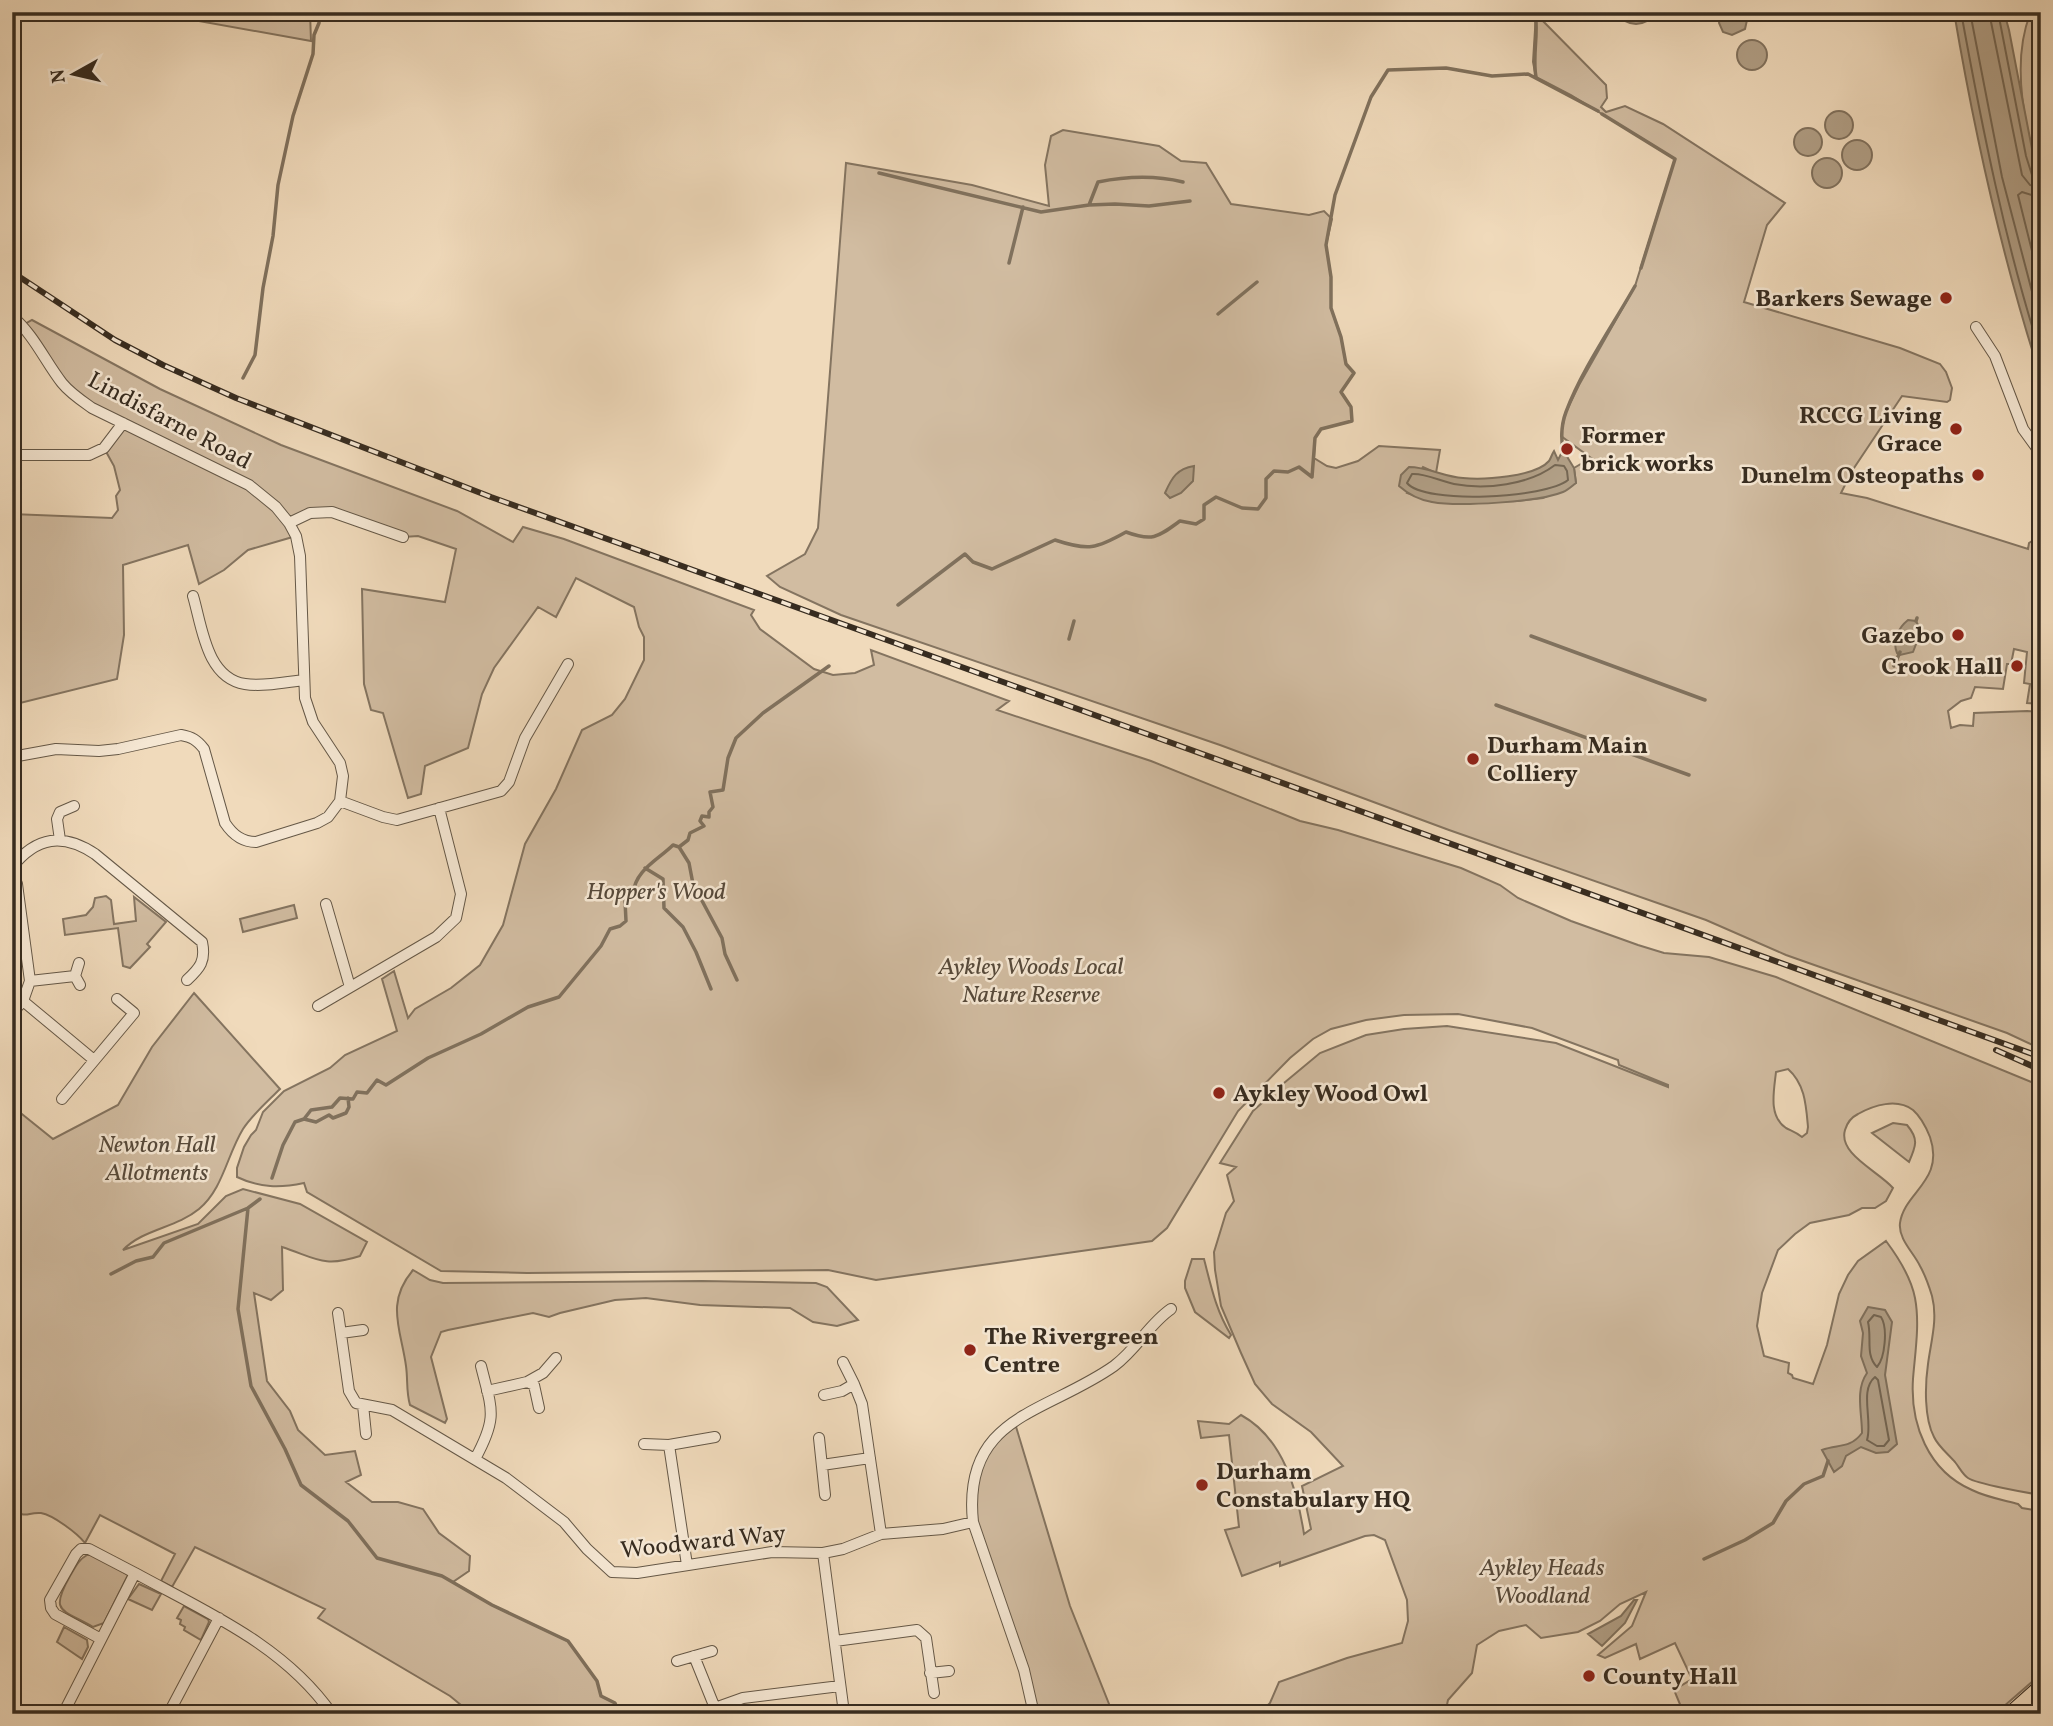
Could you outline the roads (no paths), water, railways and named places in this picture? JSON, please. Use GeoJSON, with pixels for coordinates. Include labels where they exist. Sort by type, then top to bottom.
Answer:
{"type":"FeatureCollection","features":[{"type":"Feature","properties":{"kind":"highway"},"geometry":{"type":"LineString","coordinates":[[2013,1714],[2041,1689]]}},
{"type":"Feature","properties":{"kind":"street"},"geometry":{"type":"LineString","coordinates":[[2035,12],[2041,29]]}},
{"type":"Feature","properties":{"kind":"street","name":"Lindisfarne Road"},"geometry":{"type":"LineString","coordinates":[[12,316],[23,326],[64,385],[92,408],[249,485],[276,507],[289,523],[296,536],[300,556],[304,680],[308,710],[340,763],[343,776],[340,801]]}},
{"type":"Feature","properties":{"kind":"street"},"geometry":{"type":"LineString","coordinates":[[1976,327],[1995,356],[2023,429],[2041,454]]}},
{"type":"Feature","properties":{"kind":"street"},"geometry":{"type":"LineString","coordinates":[[12,456],[89,455],[104,448],[123,423]]}},
{"type":"Feature","properties":{"kind":"street"},"geometry":{"type":"LineString","coordinates":[[289,523],[310,513],[331,512],[403,537]]}},
{"type":"Feature","properties":{"kind":"street"},"geometry":{"type":"LineString","coordinates":[[193,596],[211,657],[225,675],[247,685],[304,680]]}},
{"type":"Feature","properties":{"kind":"street"},"geometry":{"type":"LineString","coordinates":[[12,757],[56,749],[99,751],[181,735],[198,741],[204,749],[225,823],[231,833],[248,842],[256,842],[317,823],[328,817],[340,801],[397,820],[501,791],[509,782],[525,738],[568,664]]}},
{"type":"Feature","properties":{"kind":"street"},"geometry":{"type":"LineString","coordinates":[[61,840],[57,819],[60,812],[74,806]]}},
{"type":"Feature","properties":{"kind":"street"},"geometry":{"type":"LineString","coordinates":[[318,1006],[436,937],[456,918],[461,894],[439,808]]}},
{"type":"Feature","properties":{"kind":"street"},"geometry":{"type":"LineString","coordinates":[[12,867],[34,846],[61,840],[79,844],[96,855],[202,942],[205,953],[202,965],[187,981]]}},
{"type":"Feature","properties":{"kind":"street"},"geometry":{"type":"LineString","coordinates":[[12,873],[17,884],[30,981],[23,1001],[12,1013]]}},
{"type":"Feature","properties":{"kind":"street"},"geometry":{"type":"LineString","coordinates":[[326,904],[350,987]]}},
{"type":"Feature","properties":{"kind":"street"},"geometry":{"type":"LineString","coordinates":[[30,981],[78,981],[79,963]]}},
{"type":"Feature","properties":{"kind":"street"},"geometry":{"type":"LineString","coordinates":[[62,1099],[134,1013],[117,999]]}},
{"type":"Feature","properties":{"kind":"street"},"geometry":{"type":"LineString","coordinates":[[23,1001],[94,1060]]}},
{"type":"Feature","properties":{"kind":"street"},"geometry":{"type":"LineString","coordinates":[[1034,1714],[1024,1670],[973,1522],[970,1499],[973,1480],[981,1457],[998,1434],[1020,1416],[1111,1368],[1126,1357],[1171,1308]]}},
{"type":"Feature","properties":{"kind":"street"},"geometry":{"type":"LineString","coordinates":[[338,1312],[349,1391],[356,1403],[363,1405],[366,1434]]}},
{"type":"Feature","properties":{"kind":"street"},"geometry":{"type":"LineString","coordinates":[[341,1332],[363,1330]]}},
{"type":"Feature","properties":{"kind":"street"},"geometry":{"type":"LineString","coordinates":[[487,1391],[527,1382],[542,1373],[556,1358]]}},
{"type":"Feature","properties":{"kind":"street"},"geometry":{"type":"LineString","coordinates":[[842,1362],[862,1404],[881,1534]]}},
{"type":"Feature","properties":{"kind":"street"},"geometry":{"type":"LineString","coordinates":[[475,1459],[487,1436],[492,1412],[481,1366]]}},
{"type":"Feature","properties":{"kind":"street"},"geometry":{"type":"LineString","coordinates":[[527,1382],[534,1385],[539,1408]]}},
{"type":"Feature","properties":{"kind":"street"},"geometry":{"type":"LineString","coordinates":[[824,1395],[842,1391],[854,1384]]}},
{"type":"Feature","properties":{"kind":"street","name":"Woodward Way"},"geometry":{"type":"LineString","coordinates":[[363,1405],[392,1410],[506,1478],[564,1522],[587,1549],[612,1572],[637,1573],[772,1552],[823,1553],[844,1549],[881,1534],[943,1529],[973,1522]]}},
{"type":"Feature","properties":{"kind":"street"},"geometry":{"type":"LineString","coordinates":[[644,1444],[669,1445],[715,1437]]}},
{"type":"Feature","properties":{"kind":"street"},"geometry":{"type":"LineString","coordinates":[[818,1438],[825,1495]]}},
{"type":"Feature","properties":{"kind":"street"},"geometry":{"type":"LineString","coordinates":[[669,1445],[687,1564]]}},
{"type":"Feature","properties":{"kind":"street"},"geometry":{"type":"LineString","coordinates":[[822,1465],[870,1458]]}},
{"type":"Feature","properties":{"kind":"street"},"geometry":{"type":"LineString","coordinates":[[101,1639],[55,1614],[51,1608],[50,1600],[81,1549],[89,1549],[251,1636],[321,1698],[332,1714]]}},
{"type":"Feature","properties":{"kind":"street"},"geometry":{"type":"LineString","coordinates":[[823,1553],[844,1713]]}},
{"type":"Feature","properties":{"kind":"street"},"geometry":{"type":"LineString","coordinates":[[63,1714],[135,1573]]}},
{"type":"Feature","properties":{"kind":"street"},"geometry":{"type":"LineString","coordinates":[[172,1707],[219,1618]]}},
{"type":"Feature","properties":{"kind":"street"},"geometry":{"type":"LineString","coordinates":[[835,1641],[917,1629],[926,1638],[934,1693]]}},
{"type":"Feature","properties":{"kind":"street"},"geometry":{"type":"LineString","coordinates":[[677,1661],[712,1651]]}},
{"type":"Feature","properties":{"kind":"street"},"geometry":{"type":"LineString","coordinates":[[694,1656],[716,1711],[743,1698],[840,1686]]}},
{"type":"Feature","properties":{"kind":"street"},"geometry":{"type":"LineString","coordinates":[[930,1673],[950,1671]]}},
{"type":"Feature","properties":{"kind":"water"},"geometry":{"type":"Polygon","coordinates":[[[1616,12],[1656,12],[1647,21],[1636,24],[1625,21],[1616,12]]]}},
{"type":"Feature","properties":{"kind":"water"},"geometry":{"type":"Polygon","coordinates":[[[1721,12],[1744,12],[1747,20],[1745,29],[1732,35],[1723,32],[1719,23],[1721,12]]]}},
{"type":"Feature","properties":{"kind":"water"},"geometry":{"type":"Polygon","coordinates":[[[1954,12],[2004,12],[2009,30],[2041,183],[2041,378],[2014,288],[1991,196],[1954,12]]]}},
{"type":"Feature","properties":{"kind":"water"},"geometry":{"type":"Polygon","coordinates":[[[1752,40],[1763,44],[1767,55],[1763,66],[1752,70],[1741,66],[1737,55],[1741,44],[1752,40]]]}},
{"type":"Feature","properties":{"kind":"water"},"geometry":{"type":"Polygon","coordinates":[[[1839,111],[1849,115],[1853,125],[1849,135],[1839,139],[1829,135],[1825,125],[1829,115],[1839,111]]]}},
{"type":"Feature","properties":{"kind":"water"},"geometry":{"type":"Polygon","coordinates":[[[1808,128],[1818,132],[1822,142],[1818,152],[1808,156],[1798,152],[1794,142],[1798,132],[1808,128]]]}},
{"type":"Feature","properties":{"kind":"water"},"geometry":{"type":"Polygon","coordinates":[[[1857,140],[1867,145],[1872,155],[1867,165],[1857,170],[1847,165],[1842,155],[1847,145],[1857,140]]]}},
{"type":"Feature","properties":{"kind":"water"},"geometry":{"type":"Polygon","coordinates":[[[1827,158],[1837,163],[1842,173],[1837,183],[1827,188],[1817,183],[1812,173],[1817,163],[1827,158]]]}},
{"type":"Feature","properties":{"kind":"water"},"geometry":{"type":"Polygon","coordinates":[[[1563,450],[1574,468],[1576,483],[1552,496],[1498,503],[1444,503],[1419,498],[1399,486],[1401,475],[1409,467],[1456,477],[1495,478],[1532,471],[1549,461],[1554,451],[1558,460],[1563,450]]]}},
{"type":"Feature","properties":{"kind":"water"},"geometry":{"type":"Polygon","coordinates":[[[1194,466],[1193,481],[1181,493],[1170,498],[1165,493],[1173,478],[1183,469],[1194,466]]]}},
{"type":"Feature","properties":{"kind":"water"},"geometry":{"type":"Polygon","coordinates":[[[1908,620],[1916,621],[1921,631],[1913,652],[1900,655],[1897,653],[1896,639],[1901,627],[1908,620]]]}},
{"type":"Feature","properties":{"kind":"water"},"geometry":{"type":"Polygon","coordinates":[[[1868,1307],[1885,1310],[1892,1322],[1885,1375],[1897,1444],[1888,1452],[1876,1453],[1861,1447],[1846,1456],[1842,1466],[1834,1472],[1822,1450],[1853,1442],[1862,1433],[1860,1394],[1867,1373],[1861,1356],[1863,1333],[1860,1321],[1868,1307]]]}},
{"type":"Feature","properties":{"kind":"water"},"geometry":{"type":"Polygon","coordinates":[[[1634,1600],[1637,1600],[1625,1623],[1602,1646],[1588,1634],[1621,1616],[1634,1600]]]}},
{"type":"Feature","properties":{"kind":"waterway"},"geometry":{"type":"LineString","coordinates":[[243,378],[255,355],[278,185],[293,116],[313,54],[319,12]]}},
{"type":"Feature","properties":{"kind":"waterway"},"geometry":{"type":"LineString","coordinates":[[1535,12],[1536,77]]}},
{"type":"Feature","properties":{"kind":"waterway"},"geometry":{"type":"LineString","coordinates":[[898,605],[965,554],[973,562],[992,569],[1055,540],[1084,547],[1099,545],[1126,532],[1143,537],[1155,536],[1180,521],[1196,524],[1204,519],[1204,505],[1216,497],[1242,508],[1258,509],[1266,498],[1266,479],[1274,471],[1288,472],[1299,467],[1312,477],[1315,438],[1321,429],[1352,421],[1351,407],[1341,392],[1354,373],[1346,364],[1341,337],[1331,308],[1331,277],[1326,245],[1335,195],[1371,97],[1388,70],[1446,68],[1492,76],[1528,74],[1598,111]]}},
{"type":"Feature","properties":{"kind":"waterway"},"geometry":{"type":"LineString","coordinates":[[1602,114],[1675,159],[1641,268]]}},
{"type":"Feature","properties":{"kind":"waterway"},"geometry":{"type":"LineString","coordinates":[[879,173],[1041,212],[1089,205],[1098,182],[1141,177],[1183,182]]}},
{"type":"Feature","properties":{"kind":"waterway"},"geometry":{"type":"LineString","coordinates":[[1089,205],[1149,206],[1190,201]]}},
{"type":"Feature","properties":{"kind":"waterway"},"geometry":{"type":"LineString","coordinates":[[1009,263],[1023,207]]}},
{"type":"Feature","properties":{"kind":"waterway"},"geometry":{"type":"LineString","coordinates":[[1218,314],[1257,282]]}},
{"type":"Feature","properties":{"kind":"waterway"},"geometry":{"type":"LineString","coordinates":[[1563,450],[1563,422],[1572,396],[1635,286]]}},
{"type":"Feature","properties":{"kind":"waterway"},"geometry":{"type":"LineString","coordinates":[[1069,639],[1074,621]]}},
{"type":"Feature","properties":{"kind":"waterway"},"geometry":{"type":"LineString","coordinates":[[1531,636],[1705,700]]}},
{"type":"Feature","properties":{"kind":"waterway"},"geometry":{"type":"LineString","coordinates":[[1894,666],[1900,652]]}},
{"type":"Feature","properties":{"kind":"waterway"},"geometry":{"type":"LineString","coordinates":[[272,1178],[283,1145],[295,1122],[304,1119],[311,1110],[332,1107],[340,1098],[353,1099],[357,1092],[367,1093],[377,1080],[386,1085],[428,1058],[481,1034],[528,1007],[559,997],[601,946],[610,929],[626,921],[625,901],[633,894],[638,878],[648,866],[673,845],[679,847],[688,840],[690,833],[704,826],[700,821],[702,816],[709,817],[713,807],[710,792],[723,790],[728,758],[736,738],[763,713],[829,666]]}},
{"type":"Feature","properties":{"kind":"waterway"},"geometry":{"type":"LineString","coordinates":[[1496,705],[1689,775]]}},
{"type":"Feature","properties":{"kind":"waterway"},"geometry":{"type":"LineString","coordinates":[[679,847],[689,863],[693,884],[722,938],[725,954],[737,980]]}},
{"type":"Feature","properties":{"kind":"waterway"},"geometry":{"type":"LineString","coordinates":[[645,868],[663,879],[664,908],[683,927],[711,989]]}},
{"type":"Feature","properties":{"kind":"waterway"},"geometry":{"type":"LineString","coordinates":[[304,1119],[316,1122],[329,1115],[333,1118],[346,1113],[349,1107],[348,1098]]}},
{"type":"Feature","properties":{"kind":"waterway"},"geometry":{"type":"LineString","coordinates":[[260,1199],[248,1208],[238,1309],[251,1386],[301,1485],[348,1521],[377,1558],[442,1576],[492,1605],[568,1641],[597,1681],[601,1696],[615,1703],[619,1714]]}},
{"type":"Feature","properties":{"kind":"waterway"},"geometry":{"type":"LineString","coordinates":[[111,1274],[136,1261],[153,1257],[164,1243],[248,1208]]}},
{"type":"Feature","properties":{"kind":"waterway"},"geometry":{"type":"LineString","coordinates":[[1704,1559],[1745,1540],[1773,1523],[1786,1501],[1804,1484],[1823,1476],[1828,1461]]}},
{"type":"Feature","properties":{"kind":"railway"},"geometry":{"type":"LineString","coordinates":[[12,272],[115,340],[163,365],[236,398],[491,497],[2041,1057]]}},
{"type":"Feature","properties":{"kind":"railway"},"geometry":{"type":"LineString","coordinates":[[1996,1050],[2041,1070]]}},
{"type":"Feature","properties":{"kind":"place","name":"Barkers Sewage"},"geometry":{"type":"Point","coordinates":[1946,298]}},
{"type":"Feature","properties":{"kind":"place","name":"RCCG Living Grace"},"geometry":{"type":"Point","coordinates":[1956,429]}},
{"type":"Feature","properties":{"kind":"place","name":"Former brick works"},"geometry":{"type":"Point","coordinates":[1567,449]}},
{"type":"Feature","properties":{"kind":"place","name":"Dunelm Osteopaths"},"geometry":{"type":"Point","coordinates":[1978,475]}},
{"type":"Feature","properties":{"kind":"place","name":"Gazebo"},"geometry":{"type":"Point","coordinates":[1958,635]}},
{"type":"Feature","properties":{"kind":"place","name":"Crook Hall"},"geometry":{"type":"Point","coordinates":[2017,666]}},
{"type":"Feature","properties":{"kind":"place","name":"Durham Main Colliery"},"geometry":{"type":"Point","coordinates":[1473,759]}},
{"type":"Feature","properties":{"kind":"place","name":"Aykley Wood Owl"},"geometry":{"type":"Point","coordinates":[1219,1093]}},
{"type":"Feature","properties":{"kind":"place","name":"The Rivergreen Centre"},"geometry":{"type":"Point","coordinates":[970,1350]}},
{"type":"Feature","properties":{"kind":"place","name":"Durham Constabulary HQ"},"geometry":{"type":"Point","coordinates":[1202,1485]}},
{"type":"Feature","properties":{"kind":"place","name":"County Hall"},"geometry":{"type":"Point","coordinates":[1589,1676]}},
{"type":"Feature","properties":{"kind":"park label","name":"Hopper's Wood"},"geometry":{"type":"Point","coordinates":[656,891]}},
{"type":"Feature","properties":{"kind":"park label","name":"Aykley Woods Local Nature Reserve"},"geometry":{"type":"Point","coordinates":[1031,980]}},
{"type":"Feature","properties":{"kind":"park label","name":"Newton Hall Allotments"},"geometry":{"type":"Point","coordinates":[157,1158]}},
{"type":"Feature","properties":{"kind":"park label","name":"Aykley Heads Woodland"},"geometry":{"type":"Point","coordinates":[1542,1581]}}]}
